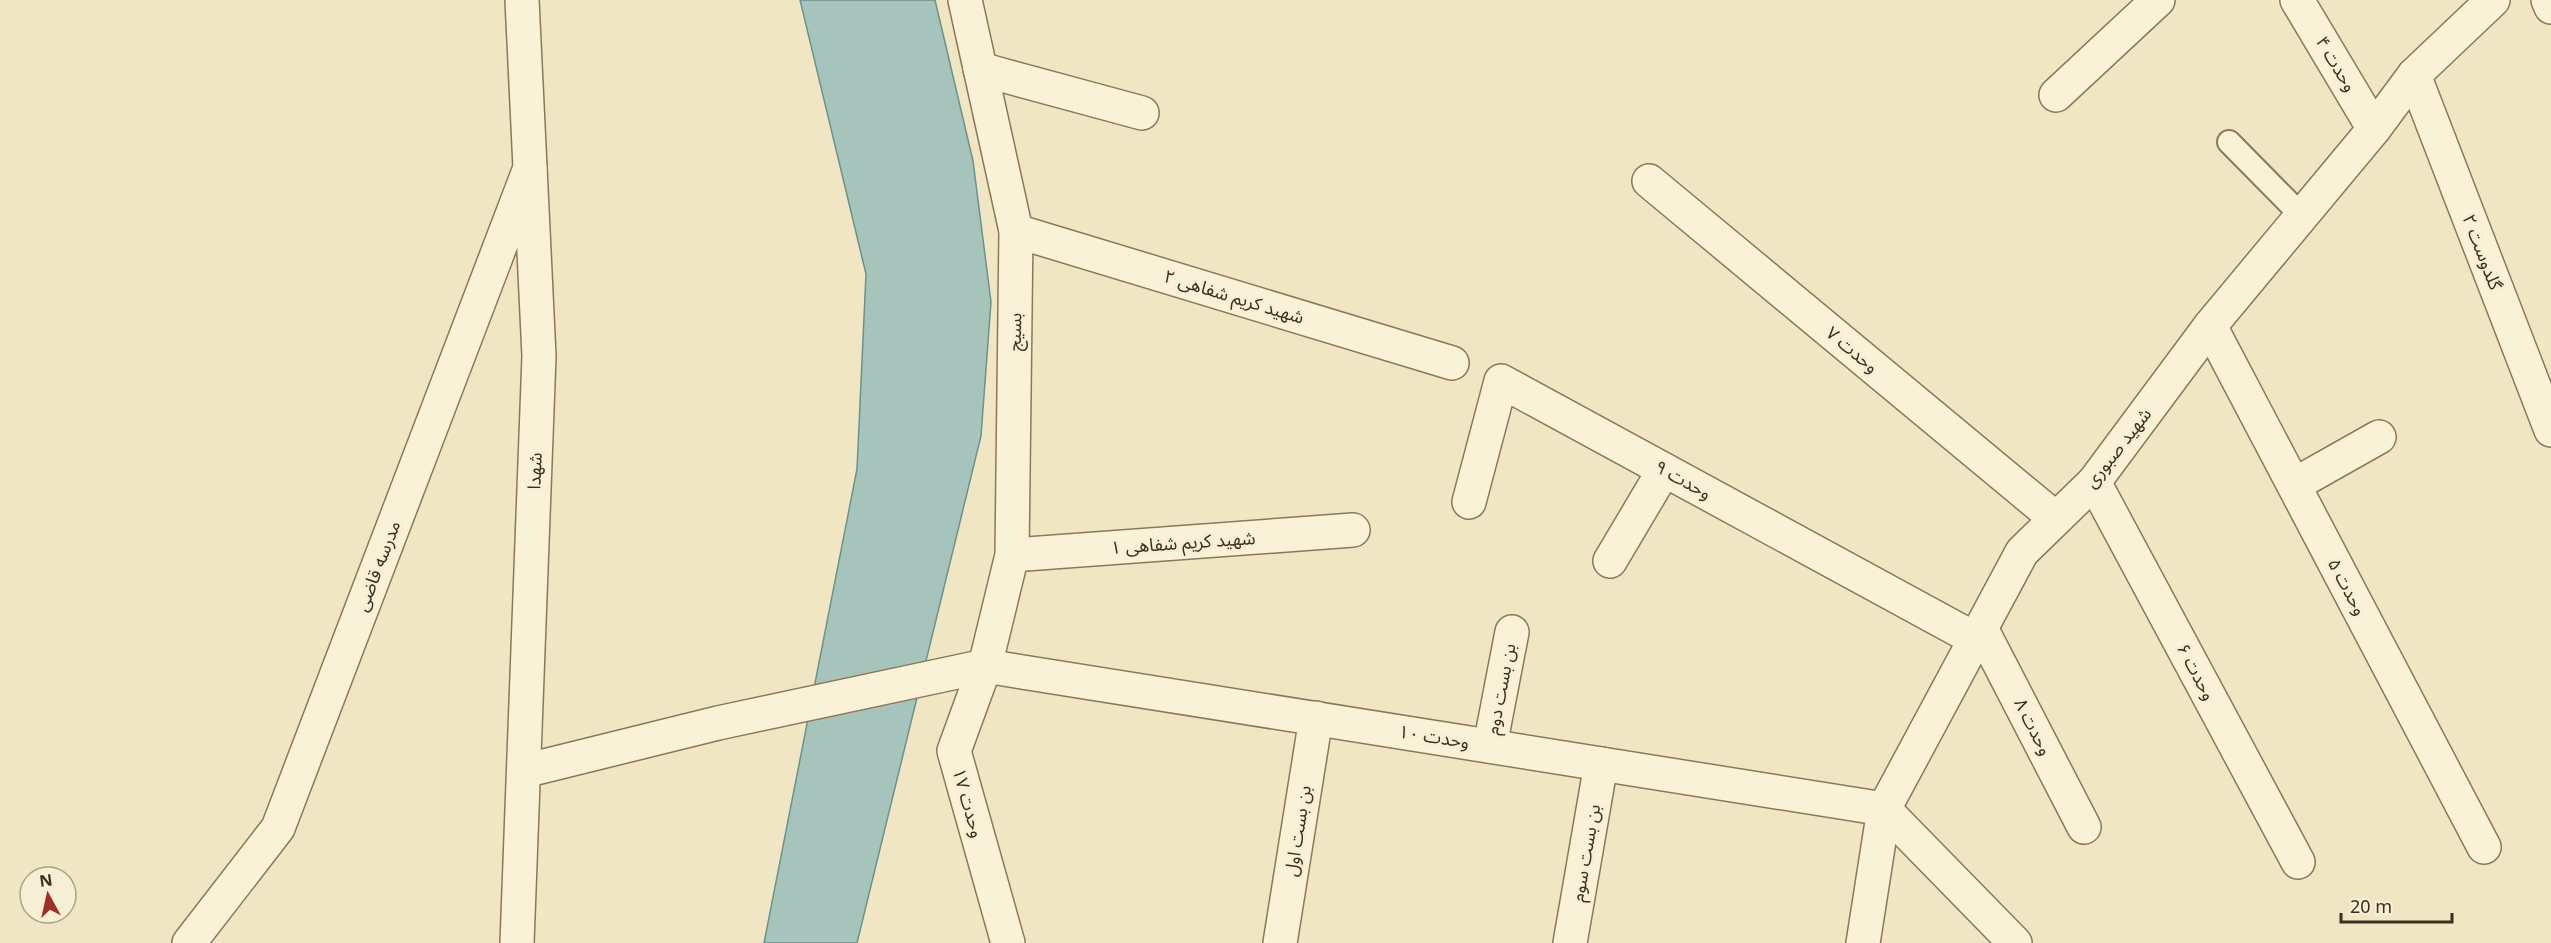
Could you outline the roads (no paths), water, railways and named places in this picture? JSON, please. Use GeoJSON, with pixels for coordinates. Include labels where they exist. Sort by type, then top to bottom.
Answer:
{"type":"FeatureCollection","features":[{"type":"Feature","properties":{"kind":"street","name":"شهدا"},"geometry":{"type":"LineString","coordinates":[[517,943],[539,356],[522,0]]}},
{"type":"Feature","properties":{"kind":"street","name":"بسیج"},"geometry":{"type":"LineString","coordinates":[[965,0],[1016,231],[1012,555],[985,666]]}},
{"type":"Feature","properties":{"kind":"street"},"geometry":{"type":"LineString","coordinates":[[2056,95],[2158,0]]}},
{"type":"Feature","properties":{"kind":"street","name":"وحدت ۴"},"geometry":{"type":"LineString","coordinates":[[2297,0],[2374,129]]}},
{"type":"Feature","properties":{"kind":"street","name":"شهید صبوری"},"geometry":{"type":"LineString","coordinates":[[1863,943],[1884,808],[2022,552],[2094,482],[2210,326],[2374,129],[2414,75],[2493,0]]}},
{"type":"Feature","properties":{"kind":"street"},"geometry":{"type":"LineString","coordinates":[[2548,0],[2551,7]]}},
{"type":"Feature","properties":{"kind":"street"},"geometry":{"type":"LineString","coordinates":[[980,69],[1142,113]]}},
{"type":"Feature","properties":{"kind":"street","name":"گلدوست ۲"},"geometry":{"type":"LineString","coordinates":[[2414,75],[2551,430]]}},
{"type":"Feature","properties":{"kind":"street","name":"مدرسه قاضی"},"geometry":{"type":"LineString","coordinates":[[189,943],[278,828],[530,168]]}},
{"type":"Feature","properties":{"kind":"street","name":"وحدت ۷"},"geometry":{"type":"LineString","coordinates":[[1649,182],[2055,518]]}},
{"type":"Feature","properties":{"kind":"street","name":"شهید کریم شفاهی ۲"},"geometry":{"type":"LineString","coordinates":[[1016,231],[1452,363]]}},
{"type":"Feature","properties":{"kind":"street","name":"وحدت ۵"},"geometry":{"type":"LineString","coordinates":[[2210,326],[2484,847]]}},
{"type":"Feature","properties":{"kind":"street","name":"وحدت ۹"},"geometry":{"type":"LineString","coordinates":[[1470,502],[1501,381],[1664,470],[1978,633]]}},
{"type":"Feature","properties":{"kind":"street"},"geometry":{"type":"LineString","coordinates":[[2294,485],[2379,437]]}},
{"type":"Feature","properties":{"kind":"street"},"geometry":{"type":"LineString","coordinates":[[1610,561],[1664,470]]}},
{"type":"Feature","properties":{"kind":"street","name":"وحدت ۶"},"geometry":{"type":"LineString","coordinates":[[2094,482],[2298,862]]}},
{"type":"Feature","properties":{"kind":"street","name":"شهید کریم شفاهی ۱"},"geometry":{"type":"LineString","coordinates":[[1012,555],[1353,530]]}},
{"type":"Feature","properties":{"kind":"street","name":"بن بست دوم"},"geometry":{"type":"LineString","coordinates":[[1490,746],[1512,632]]}},
{"type":"Feature","properties":{"kind":"street","name":"وحدت ۸"},"geometry":{"type":"LineString","coordinates":[[1978,633],[2084,827]]}},
{"type":"Feature","properties":{"kind":"street"},"geometry":{"type":"LineString","coordinates":[[524,771],[718,723],[985,666]]}},
{"type":"Feature","properties":{"kind":"street","name":"وحدت ۱۰"},"geometry":{"type":"LineString","coordinates":[[985,666],[1884,808]]}},
{"type":"Feature","properties":{"kind":"street","name":"وحدت ۱۷"},"geometry":{"type":"LineString","coordinates":[[985,666],[954,751],[1008,943]]}},
{"type":"Feature","properties":{"kind":"street","name":"بن بست اول"},"geometry":{"type":"LineString","coordinates":[[1280,943],[1316,718]]}},
{"type":"Feature","properties":{"kind":"street","name":"بن بست سوم"},"geometry":{"type":"LineString","coordinates":[[1570,943],[1601,764]]}},
{"type":"Feature","properties":{"kind":"street"},"geometry":{"type":"LineString","coordinates":[[1884,808],[2015,943]]}},
{"type":"Feature","properties":{"kind":"lane"},"geometry":{"type":"LineString","coordinates":[[2229,142],[2302,216]]}},
{"type":"Feature","properties":{"kind":"water"},"geometry":{"type":"Polygon","coordinates":[[[800,0],[935,0],[973,161],[991,302],[981,436],[857,943],[764,943],[857,469],[866,274],[800,0]]]}}]}
